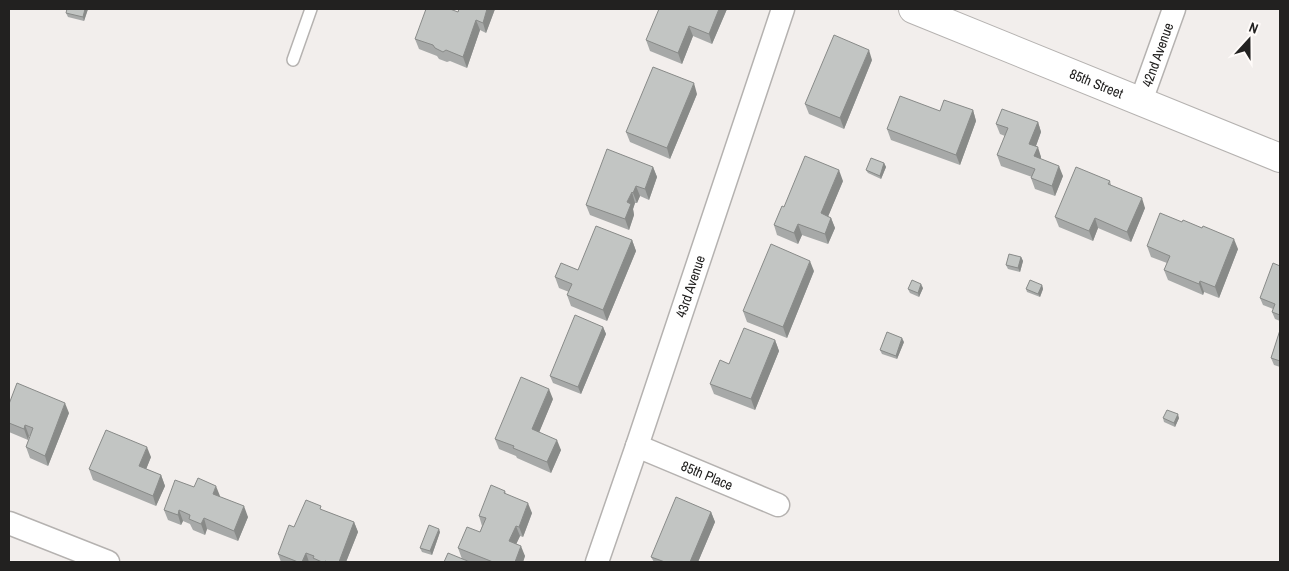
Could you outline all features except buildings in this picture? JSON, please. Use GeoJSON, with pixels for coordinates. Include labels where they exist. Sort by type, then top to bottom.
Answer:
{"type":"FeatureCollection","features":[{"type":"Feature","properties":{"kind":"street","name":"43rd Avenue"},"geometry":{"type":"LineString","coordinates":[[597,562],[783,9]]}},
{"type":"Feature","properties":{"kind":"street","name":"85th Street"},"geometry":{"type":"LineString","coordinates":[[913,9],[1280,158]]}},
{"type":"Feature","properties":{"kind":"street","name":"42nd Avenue"},"geometry":{"type":"LineString","coordinates":[[1141,101],[1174,9]]}},
{"type":"Feature","properties":{"kind":"street","name":"85th Place"},"geometry":{"type":"LineString","coordinates":[[637,446],[778,505]]}},
{"type":"Feature","properties":{"kind":"street"},"geometry":{"type":"LineString","coordinates":[[9,523],[108,562]]}},
{"type":"Feature","properties":{"kind":"lane"},"geometry":{"type":"LineString","coordinates":[[294,60],[311,9]]}}]}
